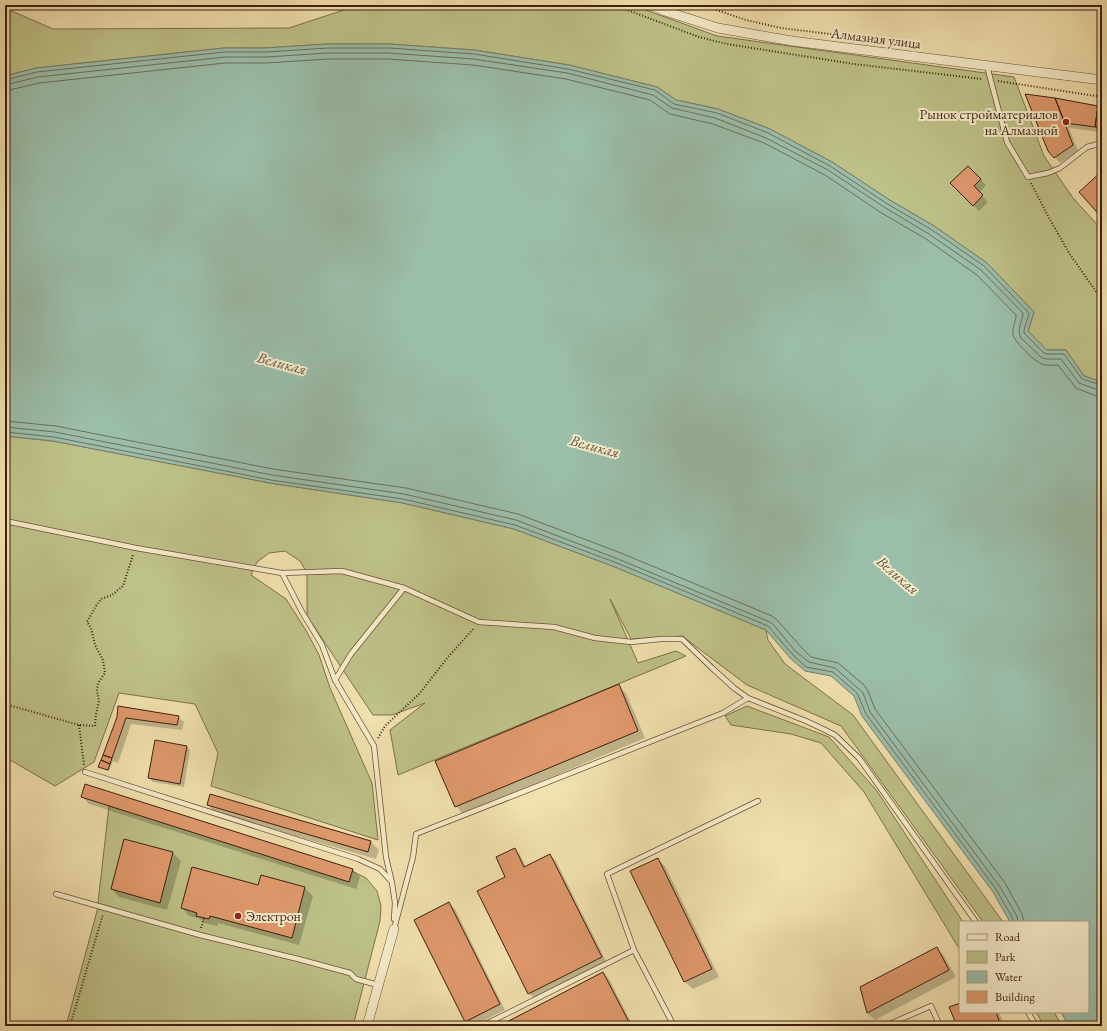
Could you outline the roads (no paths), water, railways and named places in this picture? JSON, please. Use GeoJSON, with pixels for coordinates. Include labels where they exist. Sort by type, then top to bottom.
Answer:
{"type":"FeatureCollection","features":[{"type":"Feature","properties":{"kind":"street","name":"Алмазная улица"},"geometry":{"type":"LineString","coordinates":[[651,5],[718,28],[792,41],[1102,80]]}},
{"type":"Feature","properties":{"kind":"street"},"geometry":{"type":"LineString","coordinates":[[367,1026],[394,929]]}},
{"type":"Feature","properties":{"kind":"lane"},"geometry":{"type":"LineString","coordinates":[[987,66],[1007,142],[1028,177],[1048,173],[1060,168],[1087,147],[1102,143]]}},
{"type":"Feature","properties":{"kind":"lane"},"geometry":{"type":"LineString","coordinates":[[5,521],[136,548],[282,573],[342,571],[404,588],[479,622],[554,627],[595,638],[631,642],[661,639],[682,639],[734,688],[748,698],[823,729],[835,735],[846,745],[859,758],[975,921]]}},
{"type":"Feature","properties":{"kind":"lane"},"geometry":{"type":"LineString","coordinates":[[282,573],[302,612],[322,645],[335,680],[374,746],[386,857],[395,903],[394,929]]}},
{"type":"Feature","properties":{"kind":"lane"},"geometry":{"type":"LineString","coordinates":[[335,680],[351,654],[404,588]]}},
{"type":"Feature","properties":{"kind":"lane"},"geometry":{"type":"LineString","coordinates":[[394,929],[413,857],[416,834],[723,713],[748,698]]}},
{"type":"Feature","properties":{"kind":"lane"},"geometry":{"type":"LineString","coordinates":[[85,772],[358,859],[380,869],[392,882]]}},
{"type":"Feature","properties":{"kind":"lane"},"geometry":{"type":"LineString","coordinates":[[674,1026],[634,950],[607,874],[758,801]]}},
{"type":"Feature","properties":{"kind":"lane"},"geometry":{"type":"LineString","coordinates":[[56,894],[200,935],[350,973],[356,979],[378,985]]}},
{"type":"Feature","properties":{"kind":"lane"},"geometry":{"type":"LineString","coordinates":[[482,1026],[634,950]]}},
{"type":"Feature","properties":{"kind":"lane"},"geometry":{"type":"LineString","coordinates":[[885,1026],[931,1006],[940,1026]]}},
{"type":"Feature","properties":{"kind":"lane"},"geometry":{"type":"LineString","coordinates":[[1029,1013],[1036,1026]]}},
{"type":"Feature","properties":{"kind":"water","name":"Великая"},"geometry":{"type":"Polygon","coordinates":[[[327,44],[389,44],[474,50],[569,65],[657,87],[676,100],[718,109],[770,129],[832,162],[888,199],[934,226],[987,263],[1034,312],[1028,331],[1047,350],[1066,350],[1084,376],[1102,382],[1102,1026],[1069,1026],[1062,1013],[1089,1013],[1089,921],[1009,921],[993,892],[862,716],[854,696],[831,676],[805,671],[790,658],[766,630],[615,567],[514,529],[403,503],[270,483],[53,441],[5,436],[5,76],[36,68],[224,48],[265,48],[327,44]]]}},
{"type":"Feature","properties":{"kind":"place","name":"Рынок стройматериалов на Алмазной"},"geometry":{"type":"Point","coordinates":[1066,122]}},
{"type":"Feature","properties":{"kind":"place","name":"Электрон"},"geometry":{"type":"Point","coordinates":[238,916]}}]}
